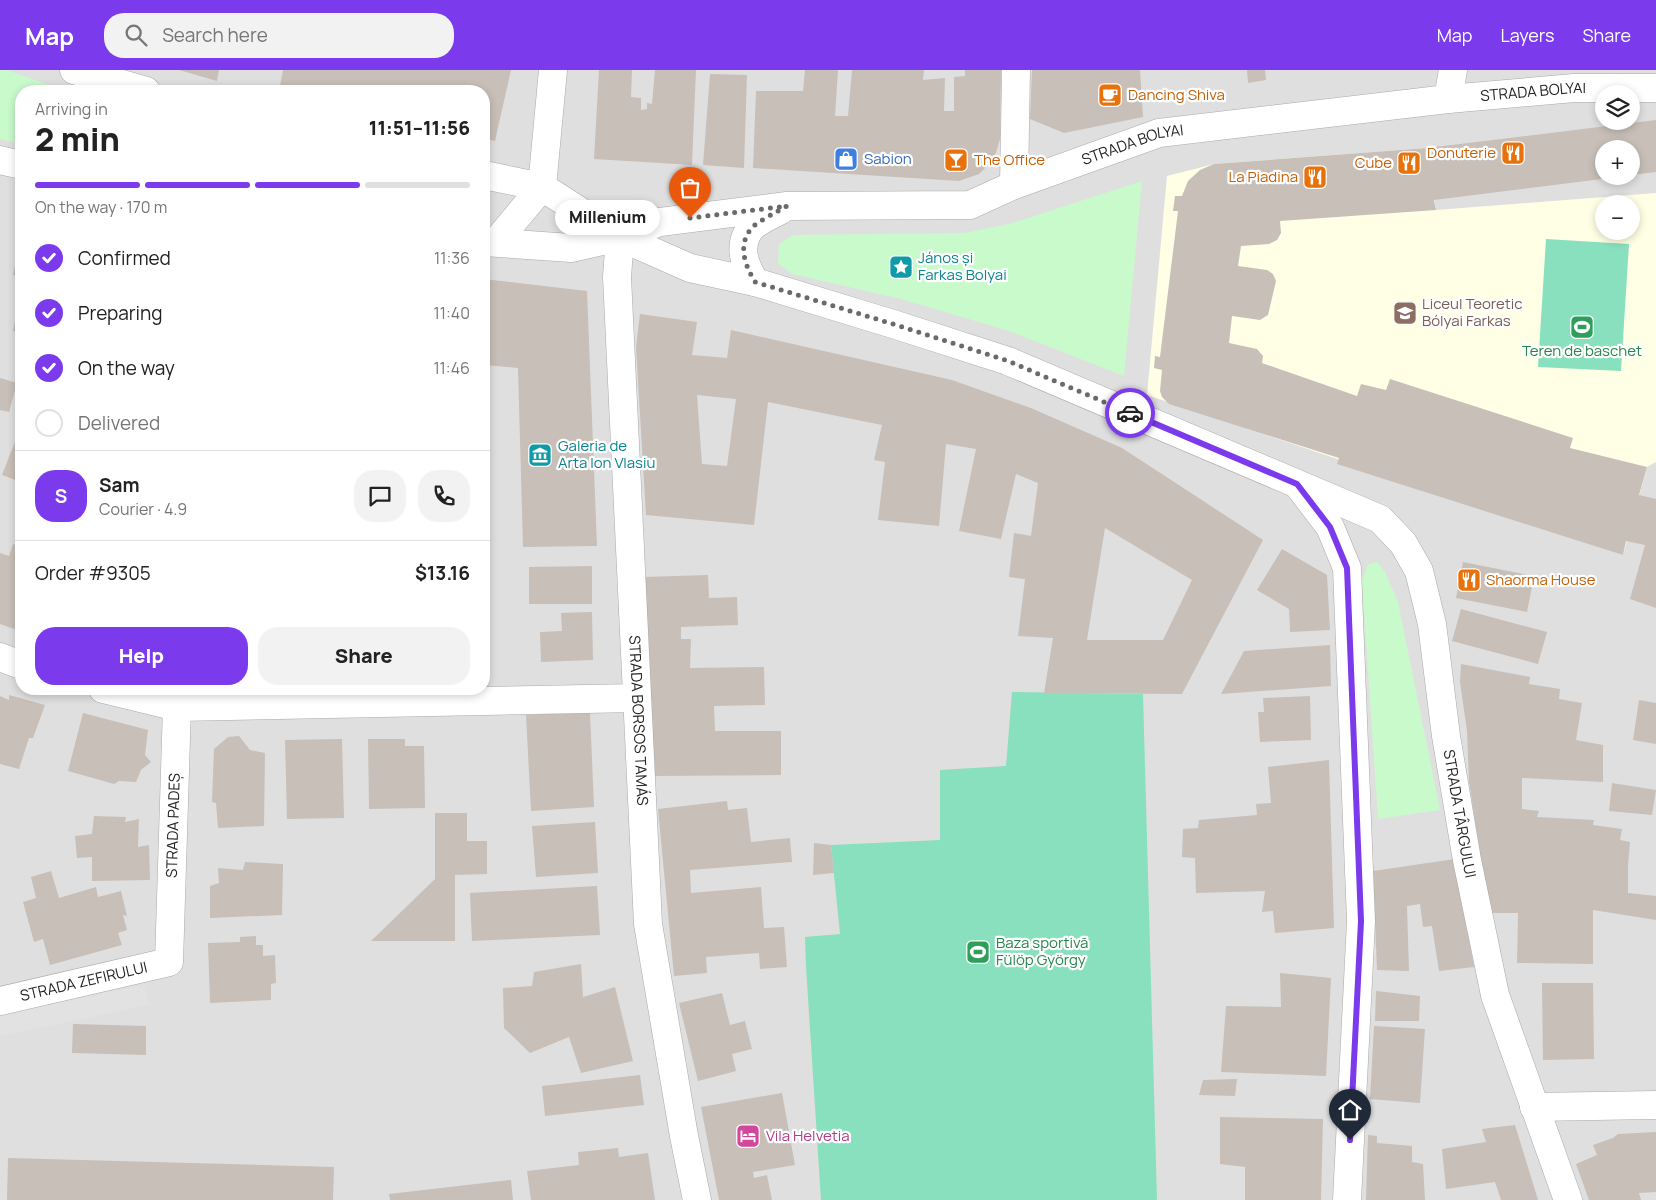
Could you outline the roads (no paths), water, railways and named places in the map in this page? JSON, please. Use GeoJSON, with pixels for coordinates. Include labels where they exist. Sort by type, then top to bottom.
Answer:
{"type":"FeatureCollection","features":[{"type":"Feature","properties":{"kind":"street"},"geometry":{"type":"LineString","coordinates":[[74,70],[125,85]]}},
{"type":"Feature","properties":{"kind":"street"},"geometry":{"type":"LineString","coordinates":[[490,242],[542,187],[553,70]]}},
{"type":"Feature","properties":{"kind":"street"},"geometry":{"type":"LineString","coordinates":[[1014,185],[1016,70]]}},
{"type":"Feature","properties":{"kind":"street"},"geometry":{"type":"LineString","coordinates":[[1448,99],[1453,70]]}},
{"type":"Feature","properties":{"kind":"street","name":"STRADA BOLYAI"},"geometry":{"type":"LineString","coordinates":[[490,242],[571,248],[620,237],[660,222],[787,206],[970,205],[1014,185],[1159,133],[1448,99],[1574,88],[1656,88]]}},
{"type":"Feature","properties":{"kind":"street"},"geometry":{"type":"LineString","coordinates":[[0,160],[15,164]]}},
{"type":"Feature","properties":{"kind":"street"},"geometry":{"type":"LineString","coordinates":[[490,176],[542,187],[620,237],[690,268],[755,282],[1008,361],[1297,484],[1330,527],[1347,568],[1361,921],[1347,1200]]}},
{"type":"Feature","properties":{"kind":"street"},"geometry":{"type":"LineString","coordinates":[[755,282],[745,265],[743,247],[750,228],[787,206]]}},
{"type":"Feature","properties":{"kind":"street","name":"STRADA BORSOS TAMÁS"},"geometry":{"type":"LineString","coordinates":[[620,237],[616,277],[648,924],[684,1136],[698,1200]]}},
{"type":"Feature","properties":{"kind":"street","name":"STRADA TÂRGULUI"},"geometry":{"type":"LineString","coordinates":[[1297,484],[1380,519],[1403,543],[1419,571],[1432,624],[1446,736],[1467,860],[1495,995],[1568,1200]]}},
{"type":"Feature","properties":{"kind":"street"},"geometry":{"type":"LineString","coordinates":[[0,657],[15,663]]}},
{"type":"Feature","properties":{"kind":"street"},"geometry":{"type":"LineString","coordinates":[[153,695],[178,698],[637,698]]}},
{"type":"Feature","properties":{"kind":"street","name":"STRADA PADEȘ"},"geometry":{"type":"LineString","coordinates":[[169,962],[178,698]]}},
{"type":"Feature","properties":{"kind":"street","name":"STRADA ZEFIRULUI"},"geometry":{"type":"LineString","coordinates":[[0,1001],[169,962]]}},
{"type":"Feature","properties":{"kind":"street"},"geometry":{"type":"LineString","coordinates":[[1534,1107],[1656,1105]]}},
{"type":"Feature","properties":{"kind":"place","name":"Dancing Shiva"},"geometry":{"type":"Point","coordinates":[1110,95]}},
{"type":"Feature","properties":{"kind":"place","name":"Donuterie"},"geometry":{"type":"Point","coordinates":[1513,153]}},
{"type":"Feature","properties":{"kind":"place","name":"Sabion"},"geometry":{"type":"Point","coordinates":[846,159]}},
{"type":"Feature","properties":{"kind":"place","name":"The Office"},"geometry":{"type":"Point","coordinates":[956,160]}},
{"type":"Feature","properties":{"kind":"place","name":"Cube"},"geometry":{"type":"Point","coordinates":[1409,163]}},
{"type":"Feature","properties":{"kind":"place","name":"La Piadina"},"geometry":{"type":"Point","coordinates":[1315,177]}},
{"type":"Feature","properties":{"kind":"place","name":"Millenium"},"geometry":{"type":"Point","coordinates":[690,218]}},
{"type":"Feature","properties":{"kind":"place","name":"János și Farkas Bolyai"},"geometry":{"type":"Point","coordinates":[901,267]}},
{"type":"Feature","properties":{"kind":"place","name":"Liceul Teoretic Bólyai Farkas"},"geometry":{"type":"Point","coordinates":[1405,313]}},
{"type":"Feature","properties":{"kind":"place","name":"Teren de baschet"},"geometry":{"type":"Point","coordinates":[1582,327]}},
{"type":"Feature","properties":{"kind":"place","name":"Galeria de Arta Ion Vlasiu"},"geometry":{"type":"Point","coordinates":[540,455]}},
{"type":"Feature","properties":{"kind":"place","name":"Shaorma House"},"geometry":{"type":"Point","coordinates":[1469,580]}},
{"type":"Feature","properties":{"kind":"place","name":"Baza sportivă Fülöp György"},"geometry":{"type":"Point","coordinates":[978,952]}},
{"type":"Feature","properties":{"kind":"place","name":"Vila Helvetia"},"geometry":{"type":"Point","coordinates":[748,1136]}}]}
